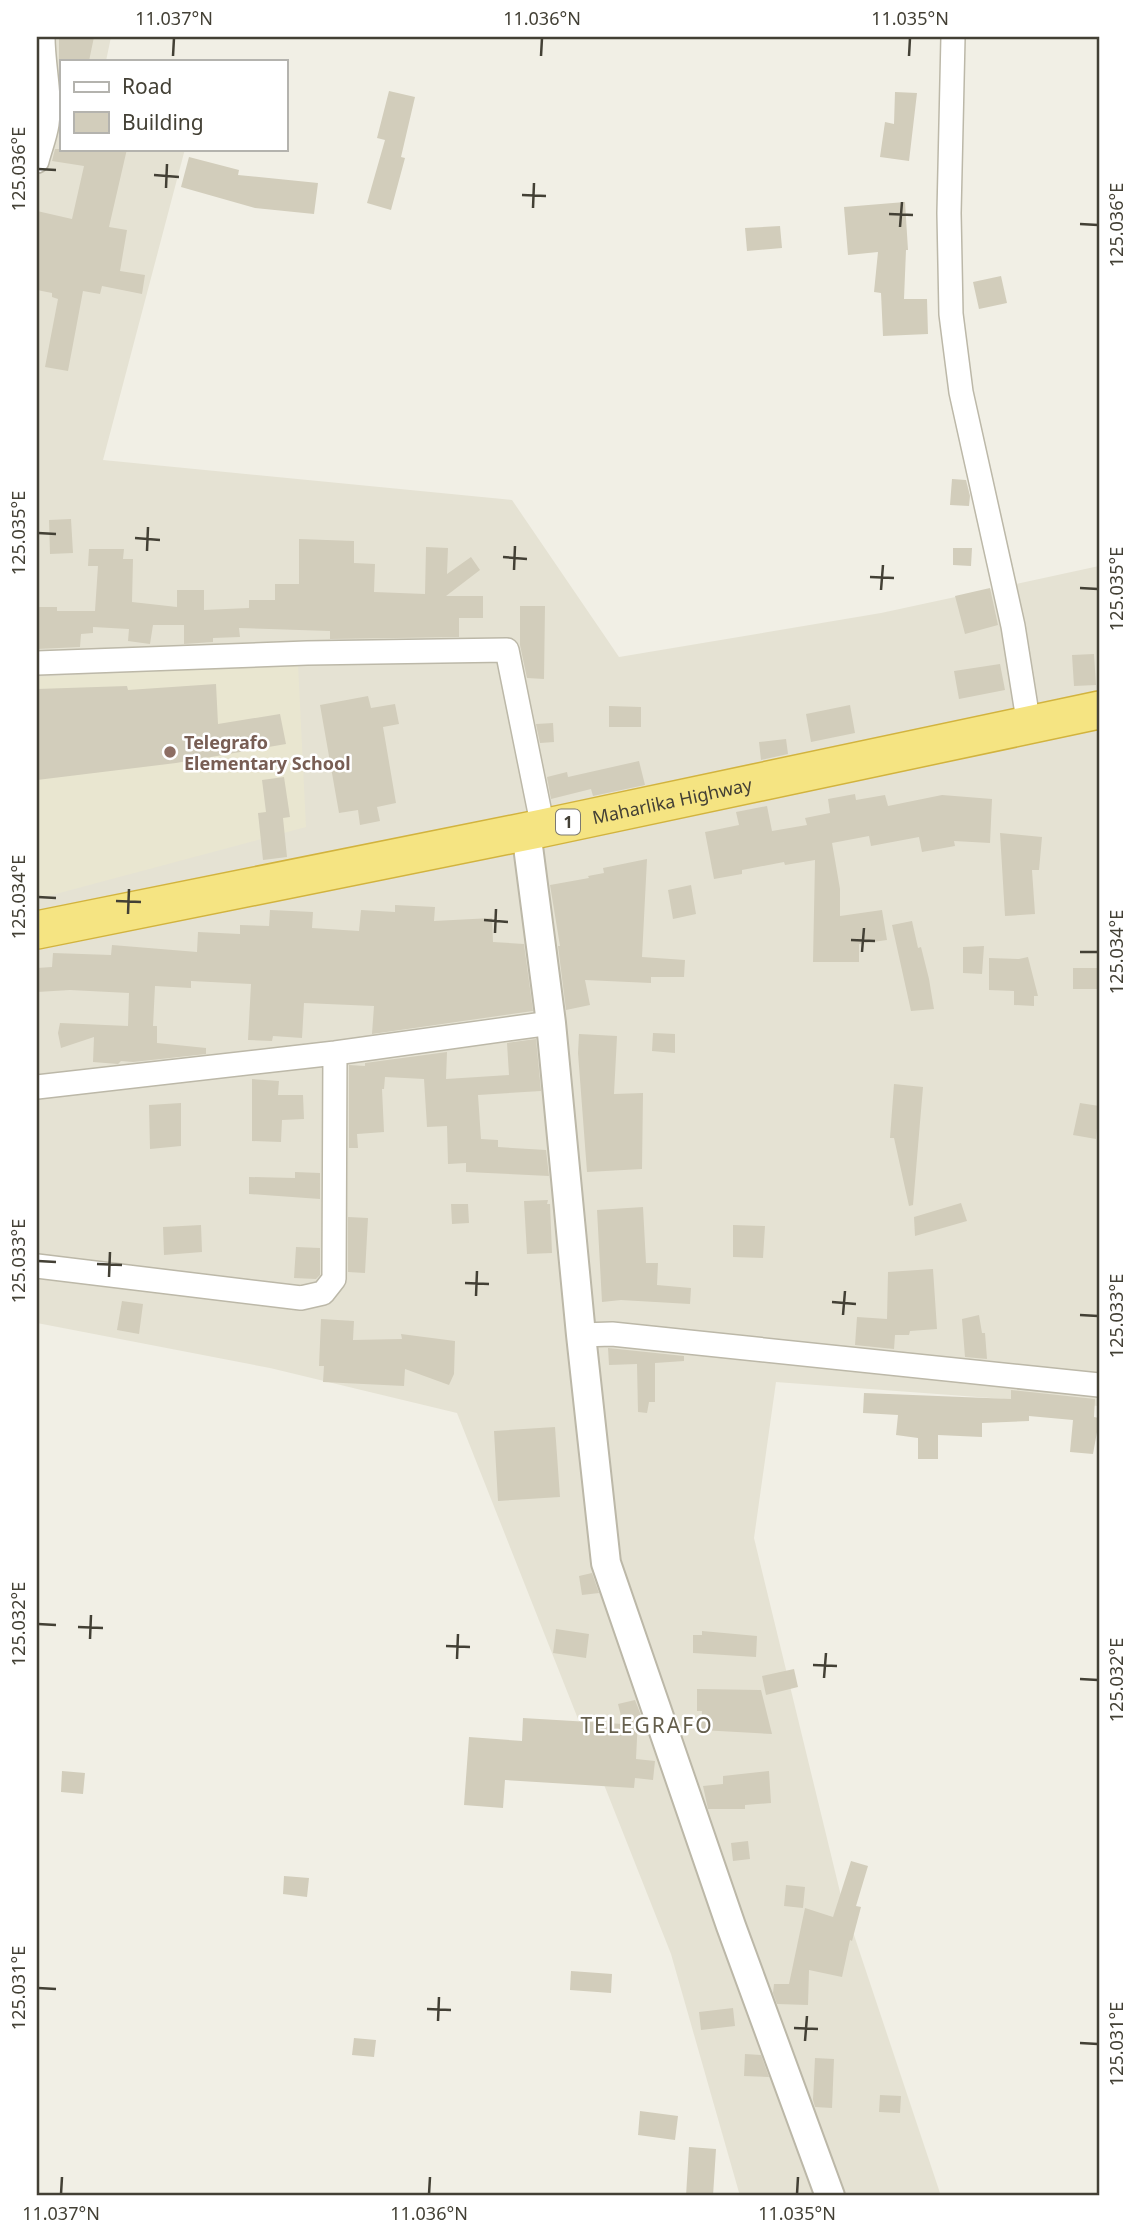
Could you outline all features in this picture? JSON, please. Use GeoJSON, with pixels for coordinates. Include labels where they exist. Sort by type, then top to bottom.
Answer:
{"type":"FeatureCollection","features":[{"type":"Feature","properties":{"kind":"highway","name":"Maharlika Highway"},"geometry":{"type":"LineString","coordinates":[[37,930],[535,829],[1099,710]]}},
{"type":"Feature","properties":{"kind":"street"},"geometry":{"type":"LineString","coordinates":[[37,161],[47,125],[43,37]]}},
{"type":"Feature","properties":{"kind":"street"},"geometry":{"type":"LineString","coordinates":[[953,37],[949,213],[951,314],[961,392],[1013,626],[1029,726]]}},
{"type":"Feature","properties":{"kind":"street"},"geometry":{"type":"LineString","coordinates":[[37,663],[307,653],[507,650],[535,829],[581,1335],[606,1563],[731,1926],[830,2196]]}},
{"type":"Feature","properties":{"kind":"street"},"geometry":{"type":"LineString","coordinates":[[37,1087],[335,1053],[551,1023]]}},
{"type":"Feature","properties":{"kind":"street"},"geometry":{"type":"LineString","coordinates":[[37,1266],[301,1298],[323,1293],[334,1279],[335,1053]]}},
{"type":"Feature","properties":{"kind":"street"},"geometry":{"type":"LineString","coordinates":[[581,1335],[619,1335],[1099,1385]]}},
{"type":"Feature","properties":{"kind":"shaded area"},"geometry":{"type":"Polygon","coordinates":[[[37,37],[111,37],[106,60],[60,60],[60,150],[185,150],[103,460],[512,500],[619,657],[881,613],[1099,566],[1099,1406],[776,1382],[754,1538],[841,1896],[941,2196],[740,2196],[671,1954],[457,1413],[270,1368],[37,1323],[37,37]]]}},
{"type":"Feature","properties":{"kind":"shaded area","name":"Telegrafo Elementary School"},"geometry":{"type":"Polygon","coordinates":[[[298,664],[306,827],[37,899],[37,677],[298,664]]]}},
{"type":"Feature","properties":{"kind":"building"},"geometry":{"type":"Polygon","coordinates":[[[59,37],[94,37],[89,60],[59,61],[59,37]]]}},
{"type":"Feature","properties":{"kind":"building"},"geometry":{"type":"Polygon","coordinates":[[[389,91],[415,97],[401,157],[405,158],[391,210],[367,203],[385,140],[377,138],[389,91]]]}},
{"type":"Feature","properties":{"kind":"building"},"geometry":{"type":"Polygon","coordinates":[[[895,92],[917,93],[909,161],[880,157],[885,122],[894,124],[895,92]]]}},
{"type":"Feature","properties":{"kind":"building"},"geometry":{"type":"Polygon","coordinates":[[[55,149],[127,150],[109,227],[127,230],[120,271],[145,275],[142,294],[102,286],[100,294],[83,291],[68,371],[45,367],[58,299],[52,297],[52,293],[37,290],[37,211],[72,219],[84,166],[52,161],[55,149]]]}},
{"type":"Feature","properties":{"kind":"building"},"geometry":{"type":"Polygon","coordinates":[[[189,157],[239,170],[238,175],[318,183],[314,214],[255,208],[181,187],[189,157]]]}},
{"type":"Feature","properties":{"kind":"building"},"geometry":{"type":"Polygon","coordinates":[[[905,202],[908,250],[904,299],[927,299],[928,334],[883,336],[881,293],[874,292],[878,252],[848,255],[844,207],[905,202]]]}},
{"type":"Feature","properties":{"kind":"building"},"geometry":{"type":"Polygon","coordinates":[[[780,226],[782,248],[747,251],[745,228],[780,226]]]}},
{"type":"Feature","properties":{"kind":"building"},"geometry":{"type":"Polygon","coordinates":[[[1001,276],[1007,303],[979,309],[973,282],[1001,276]]]}},
{"type":"Feature","properties":{"kind":"building"},"geometry":{"type":"Polygon","coordinates":[[[952,479],[966,480],[970,496],[969,506],[950,505],[952,479]]]}},
{"type":"Feature","properties":{"kind":"building"},"geometry":{"type":"Polygon","coordinates":[[[71,519],[73,553],[50,554],[49,520],[71,519]]]}},
{"type":"Feature","properties":{"kind":"building"},"geometry":{"type":"Polygon","coordinates":[[[299,539],[354,541],[354,563],[375,564],[374,592],[425,594],[426,547],[448,548],[447,574],[471,557],[480,570],[446,596],[483,596],[483,618],[459,618],[459,637],[330,639],[330,631],[239,628],[240,637],[213,638],[213,642],[184,644],[184,625],[153,625],[150,644],[128,641],[129,629],[93,627],[93,633],[81,634],[80,647],[37,649],[37,607],[57,607],[57,611],[95,611],[98,566],[88,566],[89,549],[124,549],[123,559],[133,559],[132,602],[177,607],[177,590],[204,590],[204,610],[249,608],[249,600],[275,600],[275,584],[299,584],[299,539]]]}},
{"type":"Feature","properties":{"kind":"building"},"geometry":{"type":"Polygon","coordinates":[[[953,548],[972,548],[971,566],[953,565],[953,548]]]}},
{"type":"Feature","properties":{"kind":"building"},"geometry":{"type":"Polygon","coordinates":[[[990,588],[998,625],[965,634],[955,596],[990,588]]]}},
{"type":"Feature","properties":{"kind":"building"},"geometry":{"type":"Polygon","coordinates":[[[520,606],[545,606],[544,679],[527,678],[520,645],[520,606]]]}},
{"type":"Feature","properties":{"kind":"building"},"geometry":{"type":"Polygon","coordinates":[[[1094,654],[1096,685],[1074,686],[1072,655],[1094,654]]]}},
{"type":"Feature","properties":{"kind":"building"},"geometry":{"type":"Polygon","coordinates":[[[1000,664],[1005,690],[959,699],[954,671],[1000,664]]]}},
{"type":"Feature","properties":{"kind":"building"},"geometry":{"type":"Polygon","coordinates":[[[216,684],[218,724],[280,714],[286,744],[176,763],[37,780],[37,689],[127,686],[128,690],[216,684]]]}},
{"type":"Feature","properties":{"kind":"building"},"geometry":{"type":"Polygon","coordinates":[[[368,696],[371,708],[395,704],[399,724],[383,727],[396,803],[377,807],[380,821],[360,825],[358,810],[339,813],[320,705],[368,696]]]}},
{"type":"Feature","properties":{"kind":"building"},"geometry":{"type":"Polygon","coordinates":[[[850,705],[855,733],[811,742],[806,714],[850,705]]]}},
{"type":"Feature","properties":{"kind":"building"},"geometry":{"type":"Polygon","coordinates":[[[609,706],[641,707],[641,727],[609,727],[609,706]]]}},
{"type":"Feature","properties":{"kind":"building"},"geometry":{"type":"Polygon","coordinates":[[[553,723],[554,742],[540,743],[536,724],[553,723]]]}},
{"type":"Feature","properties":{"kind":"building"},"geometry":{"type":"Polygon","coordinates":[[[786,739],[788,754],[761,760],[759,742],[786,739]]]}},
{"type":"Feature","properties":{"kind":"building"},"geometry":{"type":"Polygon","coordinates":[[[639,761],[645,785],[593,796],[591,789],[551,799],[547,777],[567,772],[568,777],[639,761]]]}},
{"type":"Feature","properties":{"kind":"building"},"geometry":{"type":"Polygon","coordinates":[[[284,777],[290,817],[283,818],[287,857],[263,860],[258,813],[266,812],[262,780],[284,777]]]}},
{"type":"Feature","properties":{"kind":"building"},"geometry":{"type":"Polygon","coordinates":[[[855,794],[856,800],[885,795],[888,806],[942,795],[992,799],[990,843],[954,841],[955,846],[922,852],[919,837],[871,846],[869,836],[832,843],[840,889],[840,916],[882,910],[887,940],[859,944],[859,962],[813,962],[815,860],[785,865],[784,862],[742,870],[742,874],[714,879],[705,832],[739,825],[736,812],[767,806],[772,831],[807,825],[805,818],[830,813],[828,799],[855,794]]]}},
{"type":"Feature","properties":{"kind":"building"},"geometry":{"type":"Polygon","coordinates":[[[1000,833],[1042,837],[1039,870],[1032,870],[1035,914],[1005,916],[1000,833]]]}},
{"type":"Feature","properties":{"kind":"building"},"geometry":{"type":"Polygon","coordinates":[[[647,859],[642,957],[685,960],[684,977],[651,977],[651,983],[585,980],[590,1005],[566,1010],[560,946],[550,885],[589,878],[588,876],[604,873],[603,868],[647,859]]]}},
{"type":"Feature","properties":{"kind":"building"},"geometry":{"type":"Polygon","coordinates":[[[691,885],[696,914],[673,919],[668,890],[691,885]]]}},
{"type":"Feature","properties":{"kind":"building"},"geometry":{"type":"Polygon","coordinates":[[[395,905],[435,907],[434,921],[492,918],[493,942],[524,944],[533,1011],[372,1034],[374,1006],[304,1003],[302,1038],[273,1036],[272,1041],[248,1040],[251,984],[191,981],[191,988],[155,986],[153,1026],[157,1026],[157,1043],[206,1048],[206,1054],[121,1061],[118,1064],[93,1062],[94,1037],[61,1048],[58,1033],[60,1023],[128,1026],[129,993],[70,990],[37,992],[37,968],[52,967],[53,953],[111,955],[112,945],[197,952],[198,932],[240,934],[240,925],[269,926],[270,910],[313,912],[312,928],[359,931],[361,910],[395,912],[395,905]]]}},
{"type":"Feature","properties":{"kind":"building"},"geometry":{"type":"Polygon","coordinates":[[[912,921],[929,979],[934,1009],[911,1011],[892,925],[912,921]]]}},
{"type":"Feature","properties":{"kind":"building"},"geometry":{"type":"Polygon","coordinates":[[[984,946],[982,974],[963,973],[963,947],[984,946]]]}},
{"type":"Feature","properties":{"kind":"building"},"geometry":{"type":"Polygon","coordinates":[[[1028,957],[1038,996],[1034,996],[1034,1006],[1014,1005],[1014,991],[989,990],[989,958],[1028,957]]]}},
{"type":"Feature","properties":{"kind":"building"},"geometry":{"type":"Polygon","coordinates":[[[1073,968],[1098,968],[1098,989],[1073,989],[1073,968]]]}},
{"type":"Feature","properties":{"kind":"building"},"geometry":{"type":"Polygon","coordinates":[[[653,1033],[675,1034],[675,1053],[652,1051],[653,1033]]]}},
{"type":"Feature","properties":{"kind":"building"},"geometry":{"type":"Polygon","coordinates":[[[579,1034],[617,1036],[614,1094],[643,1093],[642,1169],[587,1172],[579,1034]]]}},
{"type":"Feature","properties":{"kind":"building"},"geometry":{"type":"Polygon","coordinates":[[[536,1039],[541,1091],[478,1095],[481,1139],[498,1140],[498,1147],[546,1150],[549,1176],[466,1172],[466,1163],[448,1164],[447,1126],[427,1127],[424,1079],[385,1077],[382,1089],[384,1132],[357,1134],[358,1148],[349,1148],[349,1065],[365,1066],[365,1063],[447,1052],[446,1079],[509,1075],[507,1043],[536,1039]]]}},
{"type":"Feature","properties":{"kind":"building"},"geometry":{"type":"Polygon","coordinates":[[[252,1079],[279,1081],[278,1095],[303,1095],[304,1119],[282,1120],[281,1142],[252,1141],[252,1079]]]}},
{"type":"Feature","properties":{"kind":"building"},"geometry":{"type":"Polygon","coordinates":[[[894,1084],[923,1087],[913,1205],[909,1206],[894,1138],[890,1138],[894,1084]]]}},
{"type":"Feature","properties":{"kind":"building"},"geometry":{"type":"Polygon","coordinates":[[[181,1103],[181,1146],[150,1149],[149,1105],[181,1103]]]}},
{"type":"Feature","properties":{"kind":"building"},"geometry":{"type":"Polygon","coordinates":[[[1080,1103],[1099,1106],[1096,1139],[1073,1135],[1080,1103]]]}},
{"type":"Feature","properties":{"kind":"building"},"geometry":{"type":"Polygon","coordinates":[[[295,1172],[320,1173],[320,1199],[249,1194],[249,1177],[295,1178],[295,1172]]]}},
{"type":"Feature","properties":{"kind":"building"},"geometry":{"type":"Polygon","coordinates":[[[548,1200],[552,1253],[527,1254],[524,1201],[548,1200]]]}},
{"type":"Feature","properties":{"kind":"building"},"geometry":{"type":"Polygon","coordinates":[[[961,1203],[967,1221],[915,1236],[914,1217],[961,1203]]]}},
{"type":"Feature","properties":{"kind":"building"},"geometry":{"type":"Polygon","coordinates":[[[451,1204],[468,1204],[469,1223],[452,1224],[451,1204]]]}},
{"type":"Feature","properties":{"kind":"building"},"geometry":{"type":"Polygon","coordinates":[[[643,1207],[646,1263],[658,1263],[657,1285],[691,1288],[690,1304],[621,1300],[602,1302],[597,1210],[643,1207]]]}},
{"type":"Feature","properties":{"kind":"building"},"geometry":{"type":"Polygon","coordinates":[[[348,1217],[368,1218],[365,1273],[348,1272],[348,1217]]]}},
{"type":"Feature","properties":{"kind":"building"},"geometry":{"type":"Polygon","coordinates":[[[201,1225],[202,1252],[164,1255],[163,1227],[201,1225]]]}},
{"type":"Feature","properties":{"kind":"building"},"geometry":{"type":"Polygon","coordinates":[[[733,1225],[765,1226],[763,1258],[733,1257],[733,1225]]]}},
{"type":"Feature","properties":{"kind":"building"},"geometry":{"type":"Polygon","coordinates":[[[296,1247],[320,1248],[320,1275],[316,1279],[294,1278],[296,1247]]]}},
{"type":"Feature","properties":{"kind":"building"},"geometry":{"type":"Polygon","coordinates":[[[933,1269],[937,1329],[895,1335],[894,1349],[855,1345],[857,1317],[887,1319],[888,1272],[933,1269]]]}},
{"type":"Feature","properties":{"kind":"building"},"geometry":{"type":"Polygon","coordinates":[[[122,1301],[143,1304],[139,1334],[117,1330],[122,1301]]]}},
{"type":"Feature","properties":{"kind":"building"},"geometry":{"type":"Polygon","coordinates":[[[979,1315],[982,1333],[985,1333],[987,1359],[965,1357],[962,1319],[979,1315]]]}},
{"type":"Feature","properties":{"kind":"building"},"geometry":{"type":"Polygon","coordinates":[[[321,1319],[354,1321],[353,1340],[402,1339],[401,1334],[455,1341],[454,1374],[449,1385],[405,1369],[404,1386],[323,1382],[324,1366],[319,1366],[321,1319]]]}},
{"type":"Feature","properties":{"kind":"building"},"geometry":{"type":"Polygon","coordinates":[[[608,1348],[684,1356],[684,1361],[655,1363],[655,1402],[649,1402],[647,1413],[638,1412],[637,1364],[609,1365],[608,1348]]]}},
{"type":"Feature","properties":{"kind":"building"},"geometry":{"type":"Polygon","coordinates":[[[1011,1390],[1095,1399],[1094,1417],[1099,1418],[1099,1421],[1093,1454],[1070,1452],[1073,1420],[1029,1416],[1029,1421],[982,1423],[982,1437],[938,1435],[938,1459],[918,1459],[918,1438],[896,1435],[898,1415],[863,1413],[864,1393],[1011,1399],[1011,1390]]]}},
{"type":"Feature","properties":{"kind":"building"},"geometry":{"type":"Polygon","coordinates":[[[555,1427],[560,1497],[498,1501],[494,1431],[555,1427]]]}},
{"type":"Feature","properties":{"kind":"building"},"geometry":{"type":"Polygon","coordinates":[[[592,1573],[599,1593],[582,1595],[579,1576],[592,1573]]]}},
{"type":"Feature","properties":{"kind":"building"},"geometry":{"type":"Polygon","coordinates":[[[556,1629],[589,1634],[586,1658],[553,1653],[556,1629]]]}},
{"type":"Feature","properties":{"kind":"building"},"geometry":{"type":"Polygon","coordinates":[[[702,1631],[757,1636],[756,1657],[693,1653],[693,1635],[702,1635],[702,1631]]]}},
{"type":"Feature","properties":{"kind":"building"},"geometry":{"type":"Polygon","coordinates":[[[794,1669],[798,1687],[766,1695],[762,1676],[794,1669]]]}},
{"type":"Feature","properties":{"kind":"building"},"geometry":{"type":"Polygon","coordinates":[[[697,1689],[761,1690],[772,1734],[701,1730],[702,1711],[697,1711],[697,1689]]]}},
{"type":"Feature","properties":{"kind":"building"},"geometry":{"type":"Polygon","coordinates":[[[635,1700],[642,1718],[638,1718],[636,1759],[655,1761],[653,1780],[635,1778],[634,1788],[505,1780],[503,1808],[464,1805],[469,1737],[522,1741],[523,1718],[623,1724],[618,1704],[635,1700]]]}},
{"type":"Feature","properties":{"kind":"building"},"geometry":{"type":"Polygon","coordinates":[[[62,1771],[85,1773],[83,1794],[61,1792],[62,1771]]]}},
{"type":"Feature","properties":{"kind":"building"},"geometry":{"type":"Polygon","coordinates":[[[769,1771],[771,1803],[745,1805],[745,1809],[708,1809],[703,1786],[723,1784],[723,1776],[769,1771]]]}},
{"type":"Feature","properties":{"kind":"building"},"geometry":{"type":"Polygon","coordinates":[[[748,1841],[750,1859],[733,1861],[731,1843],[748,1841]]]}},
{"type":"Feature","properties":{"kind":"building"},"geometry":{"type":"Polygon","coordinates":[[[851,1861],[868,1866],[856,1906],[861,1907],[842,1977],[809,1970],[808,2005],[777,2004],[773,1993],[774,1984],[789,1984],[805,1908],[833,1917],[851,1861]]]}},
{"type":"Feature","properties":{"kind":"building"},"geometry":{"type":"Polygon","coordinates":[[[284,1876],[309,1878],[307,1897],[283,1894],[284,1876]]]}},
{"type":"Feature","properties":{"kind":"building"},"geometry":{"type":"Polygon","coordinates":[[[786,1885],[805,1887],[803,1908],[784,1906],[786,1885]]]}},
{"type":"Feature","properties":{"kind":"building"},"geometry":{"type":"Polygon","coordinates":[[[571,1971],[612,1974],[611,1993],[570,1990],[571,1971]]]}},
{"type":"Feature","properties":{"kind":"building"},"geometry":{"type":"Polygon","coordinates":[[[733,2008],[735,2026],[701,2030],[699,2012],[733,2008]]]}},
{"type":"Feature","properties":{"kind":"building"},"geometry":{"type":"Polygon","coordinates":[[[354,2038],[376,2040],[374,2057],[352,2055],[354,2038]]]}},
{"type":"Feature","properties":{"kind":"building"},"geometry":{"type":"Polygon","coordinates":[[[745,2054],[761,2055],[769,2077],[744,2076],[745,2054]]]}},
{"type":"Feature","properties":{"kind":"building"},"geometry":{"type":"Polygon","coordinates":[[[815,2058],[834,2059],[832,2108],[815,2107],[815,2058]]]}},
{"type":"Feature","properties":{"kind":"building"},"geometry":{"type":"Polygon","coordinates":[[[880,2095],[901,2096],[900,2113],[879,2112],[880,2095]]]}},
{"type":"Feature","properties":{"kind":"building"},"geometry":{"type":"Polygon","coordinates":[[[640,2111],[678,2116],[675,2140],[638,2135],[640,2111]]]}},
{"type":"Feature","properties":{"kind":"building"},"geometry":{"type":"Polygon","coordinates":[[[689,2147],[716,2149],[713,2196],[686,2196],[689,2147]]]}},
{"type":"Feature","properties":{"kind":"place","name":"Telegrafo Elementary School"},"geometry":{"type":"Point","coordinates":[170,752]}},
{"type":"Feature","properties":{"kind":"district","name":"TELEGRAFO"},"geometry":{"type":"Point","coordinates":[647,1725]}}]}
